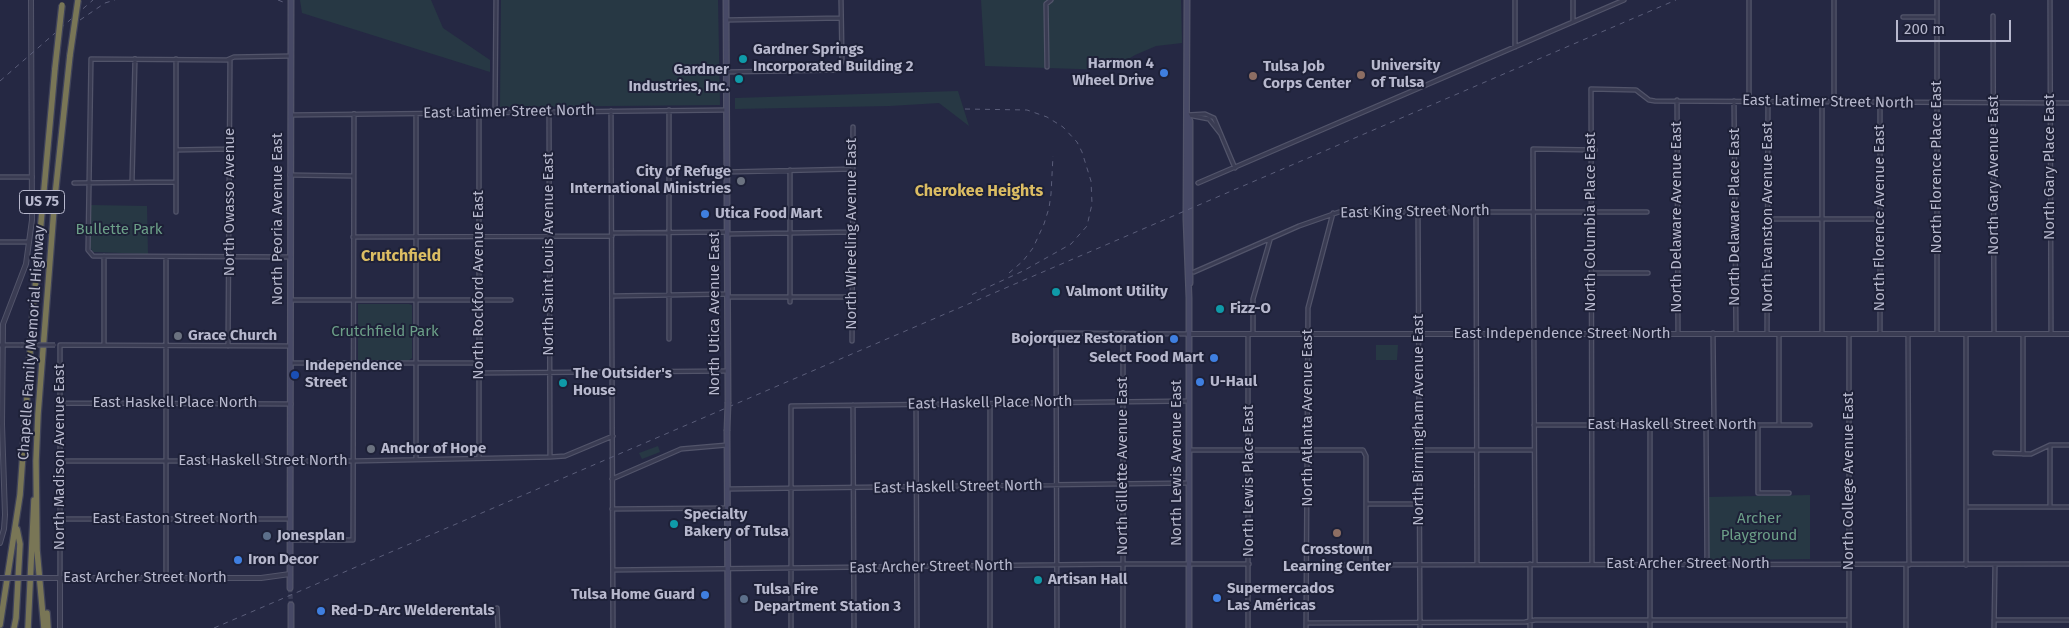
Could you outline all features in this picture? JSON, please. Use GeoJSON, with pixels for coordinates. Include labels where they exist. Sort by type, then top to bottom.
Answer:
{"type":"FeatureCollection","features":[{"type":"Feature","properties":{"kind":"highway","name":"Chapelle Family Memorial Highway"},"geometry":{"type":"LineString","coordinates":[[44,628],[39,574],[36,461],[40,386],[54,214],[70,55],[78,0]]}},
{"type":"Feature","properties":{"kind":"highway","name":"Chapelle Family Memorial Highway"},"geometry":{"type":"LineString","coordinates":[[0,625],[20,495],[34,291],[62,3]]}},
{"type":"Feature","properties":{"kind":"highway"},"geometry":{"type":"LineString","coordinates":[[28,628],[36,461]]}},
{"type":"Feature","properties":{"kind":"highway"},"geometry":{"type":"LineString","coordinates":[[14,628],[20,544],[16,525]]}},
{"type":"Feature","properties":{"kind":"highway"},"geometry":{"type":"LineString","coordinates":[[39,574],[48,628]]}},
{"type":"Feature","properties":{"kind":"main road","name":"North Peoria Avenue East"},"geometry":{"type":"LineString","coordinates":[[290,588],[291,0]]}},
{"type":"Feature","properties":{"kind":"main road","name":"North Utica Avenue East"},"geometry":{"type":"LineString","coordinates":[[726,0],[728,628]]}},
{"type":"Feature","properties":{"kind":"main road","name":"North Lewis Avenue East"},"geometry":{"type":"LineString","coordinates":[[1187,0],[1188,115],[1186,121],[1186,219],[1189,401],[1189,628]]}},
{"type":"Feature","properties":{"kind":"main road"},"geometry":{"type":"LineString","coordinates":[[290,605],[290,628]]}},
{"type":"Feature","properties":{"kind":"street"},"geometry":{"type":"LineString","coordinates":[[0,543],[5,515],[1,345],[3,324],[20,283],[30,242],[33,177],[31,0]]}},
{"type":"Feature","properties":{"kind":"street"},"geometry":{"type":"LineString","coordinates":[[495,112],[496,0]]}},
{"type":"Feature","properties":{"kind":"street"},"geometry":{"type":"LineString","coordinates":[[726,72],[836,71],[841,68],[841,0]]}},
{"type":"Feature","properties":{"kind":"street"},"geometry":{"type":"LineString","coordinates":[[1047,67],[1046,4],[1051,0]]}},
{"type":"Feature","properties":{"kind":"street"},"geometry":{"type":"LineString","coordinates":[[1515,0],[1516,47]]}},
{"type":"Feature","properties":{"kind":"street"},"geometry":{"type":"LineString","coordinates":[[1573,0],[1573,22]]}},
{"type":"Feature","properties":{"kind":"street"},"geometry":{"type":"LineString","coordinates":[[1198,183],[1624,0]]}},
{"type":"Feature","properties":{"kind":"street"},"geometry":{"type":"LineString","coordinates":[[1749,0],[1749,101]]}},
{"type":"Feature","properties":{"kind":"street"},"geometry":{"type":"LineString","coordinates":[[1834,0],[1834,101]]}},
{"type":"Feature","properties":{"kind":"street","name":"North Florence Place East"},"geometry":{"type":"LineString","coordinates":[[1937,0],[1937,334]]}},
{"type":"Feature","properties":{"kind":"street","name":"North Gary Place East"},"geometry":{"type":"LineString","coordinates":[[2050,0],[2051,334]]}},
{"type":"Feature","properties":{"kind":"street","name":"North Gary Avenue East"},"geometry":{"type":"LineString","coordinates":[[1994,16],[1994,334]]}},
{"type":"Feature","properties":{"kind":"street"},"geometry":{"type":"LineString","coordinates":[[1903,17],[1937,17]]}},
{"type":"Feature","properties":{"kind":"street"},"geometry":{"type":"LineString","coordinates":[[726,20],[841,18]]}},
{"type":"Feature","properties":{"kind":"street"},"geometry":{"type":"LineString","coordinates":[[291,56],[234,56],[227,60],[91,59],[88,183],[88,250],[93,256],[291,256]]}},
{"type":"Feature","properties":{"kind":"street"},"geometry":{"type":"LineString","coordinates":[[132,182],[135,59]]}},
{"type":"Feature","properties":{"kind":"street"},"geometry":{"type":"LineString","coordinates":[[176,59],[176,212]]}},
{"type":"Feature","properties":{"kind":"street","name":"North Owasso Avenue"},"geometry":{"type":"LineString","coordinates":[[228,346],[230,59]]}},
{"type":"Feature","properties":{"kind":"street","name":"East Latimer Street North"},"geometry":{"type":"LineString","coordinates":[[1591,89],[1636,90],[1649,100],[1994,104],[2069,103]]}},
{"type":"Feature","properties":{"kind":"street","name":"North Columbia Place East"},"geometry":{"type":"LineString","coordinates":[[1591,89],[1593,150],[1591,212],[1592,564]]}},
{"type":"Feature","properties":{"kind":"street","name":"North Delaware Avenue East"},"geometry":{"type":"LineString","coordinates":[[1677,100],[1678,334]]}},
{"type":"Feature","properties":{"kind":"street","name":"North Delaware Place East"},"geometry":{"type":"LineString","coordinates":[[1734,101],[1736,334]]}},
{"type":"Feature","properties":{"kind":"street","name":"North Evanston Avenue East"},"geometry":{"type":"LineString","coordinates":[[1767,334],[1768,101]]}},
{"type":"Feature","properties":{"kind":"street"},"geometry":{"type":"LineString","coordinates":[[1822,101],[1822,334]]}},
{"type":"Feature","properties":{"kind":"street","name":"North Florence Avenue East"},"geometry":{"type":"LineString","coordinates":[[1880,103],[1880,334]]}},
{"type":"Feature","properties":{"kind":"street"},"geometry":{"type":"LineString","coordinates":[[669,110],[669,339]]}},
{"type":"Feature","properties":{"kind":"street","name":"East Latimer Street North"},"geometry":{"type":"LineString","coordinates":[[291,115],[726,110]]}},
{"type":"Feature","properties":{"kind":"street","name":"North Saint Louis Avenue East"},"geometry":{"type":"LineString","coordinates":[[549,111],[550,458]]}},
{"type":"Feature","properties":{"kind":"street"},"geometry":{"type":"LineString","coordinates":[[611,111],[613,628]]}},
{"type":"Feature","properties":{"kind":"street","name":"North Rockford Avenue East"},"geometry":{"type":"LineString","coordinates":[[479,112],[479,458]]}},
{"type":"Feature","properties":{"kind":"street"},"geometry":{"type":"LineString","coordinates":[[290,540],[354,540],[354,114]]}},
{"type":"Feature","properties":{"kind":"street"},"geometry":{"type":"LineString","coordinates":[[416,114],[416,459]]}},
{"type":"Feature","properties":{"kind":"street"},"geometry":{"type":"LineString","coordinates":[[1188,115],[1202,114],[1212,116],[1218,124],[1235,168]]}},
{"type":"Feature","properties":{"kind":"street","name":"North Wheeling Avenue East"},"geometry":{"type":"LineString","coordinates":[[852,341],[853,127]]}},
{"type":"Feature","properties":{"kind":"street"},"geometry":{"type":"LineString","coordinates":[[176,150],[230,149]]}},
{"type":"Feature","properties":{"kind":"street"},"geometry":{"type":"LineString","coordinates":[[1530,628],[1534,450],[1534,149],[1593,150]]}},
{"type":"Feature","properties":{"kind":"street"},"geometry":{"type":"LineString","coordinates":[[727,172],[853,169]]}},
{"type":"Feature","properties":{"kind":"street"},"geometry":{"type":"LineString","coordinates":[[790,170],[790,302]]}},
{"type":"Feature","properties":{"kind":"street"},"geometry":{"type":"LineString","coordinates":[[290,175],[354,176]]}},
{"type":"Feature","properties":{"kind":"street"},"geometry":{"type":"LineString","coordinates":[[0,177],[33,177]]}},
{"type":"Feature","properties":{"kind":"street"},"geometry":{"type":"LineString","coordinates":[[74,183],[176,182]]}},
{"type":"Feature","properties":{"kind":"street"},"geometry":{"type":"LineString","coordinates":[[1476,211],[1477,564]]}},
{"type":"Feature","properties":{"kind":"street","name":"East King Street North"},"geometry":{"type":"LineString","coordinates":[[1194,272],[1333,212],[1647,212]]}},
{"type":"Feature","properties":{"kind":"street","name":"North Atlanta Avenue East"},"geometry":{"type":"LineString","coordinates":[[1306,628],[1309,301],[1333,212]]}},
{"type":"Feature","properties":{"kind":"street","name":"North Birmingham Avenue East"},"geometry":{"type":"LineString","coordinates":[[1418,212],[1420,628]]}},
{"type":"Feature","properties":{"kind":"street"},"geometry":{"type":"LineString","coordinates":[[1768,219],[1880,219]]}},
{"type":"Feature","properties":{"kind":"street"},"geometry":{"type":"LineString","coordinates":[[353,237],[548,236],[669,232],[790,234],[853,232]]}},
{"type":"Feature","properties":{"kind":"street","name":"North Lewis Place East"},"geometry":{"type":"LineString","coordinates":[[1248,628],[1250,334],[1253,299],[1270,239]]}},
{"type":"Feature","properties":{"kind":"street"},"geometry":{"type":"LineString","coordinates":[[0,242],[30,242]]}},
{"type":"Feature","properties":{"kind":"street"},"geometry":{"type":"LineString","coordinates":[[104,256],[104,345]]}},
{"type":"Feature","properties":{"kind":"street"},"geometry":{"type":"LineString","coordinates":[[166,257],[166,578]]}},
{"type":"Feature","properties":{"kind":"street"},"geometry":{"type":"LineString","coordinates":[[1591,273],[1648,272]]}},
{"type":"Feature","properties":{"kind":"street"},"geometry":{"type":"LineString","coordinates":[[612,296],[852,297]]}},
{"type":"Feature","properties":{"kind":"street"},"geometry":{"type":"LineString","coordinates":[[290,300],[511,300]]}},
{"type":"Feature","properties":{"kind":"street","name":"East Independence Street North"},"geometry":{"type":"LineString","coordinates":[[1056,403],[1056,333],[2069,334]]}},
{"type":"Feature","properties":{"kind":"street","name":"North Gillette Avenue East"},"geometry":{"type":"LineString","coordinates":[[1123,333],[1123,628]]}},
{"type":"Feature","properties":{"kind":"street"},"geometry":{"type":"LineString","coordinates":[[1713,333],[1714,425]]}},
{"type":"Feature","properties":{"kind":"street","name":"North Evanston Avenue East"},"geometry":{"type":"LineString","coordinates":[[1779,334],[1779,425]]}},
{"type":"Feature","properties":{"kind":"street","name":"North College Avenue East"},"geometry":{"type":"LineString","coordinates":[[1849,334],[1849,628]]}},
{"type":"Feature","properties":{"kind":"street"},"geometry":{"type":"LineString","coordinates":[[1906,628],[1908,334]]}},
{"type":"Feature","properties":{"kind":"street"},"geometry":{"type":"LineString","coordinates":[[1966,334],[1966,565]]}},
{"type":"Feature","properties":{"kind":"street"},"geometry":{"type":"LineString","coordinates":[[2024,334],[2024,454]]}},
{"type":"Feature","properties":{"kind":"street"},"geometry":{"type":"LineString","coordinates":[[1,345],[290,346]]}},
{"type":"Feature","properties":{"kind":"street","name":"North Madison Avenue East"},"geometry":{"type":"LineString","coordinates":[[58,345],[61,519],[60,628]]}},
{"type":"Feature","properties":{"kind":"street"},"geometry":{"type":"LineString","coordinates":[[290,363],[479,363]]}},
{"type":"Feature","properties":{"kind":"street"},"geometry":{"type":"LineString","coordinates":[[479,373],[727,371]]}},
{"type":"Feature","properties":{"kind":"street","name":"East Haskell Place North"},"geometry":{"type":"LineString","coordinates":[[791,489],[791,406],[1189,401]]}},
{"type":"Feature","properties":{"kind":"street","name":"East Haskell Place North"},"geometry":{"type":"LineString","coordinates":[[60,403],[290,404]]}},
{"type":"Feature","properties":{"kind":"street"},"geometry":{"type":"LineString","coordinates":[[990,403],[990,628]]}},
{"type":"Feature","properties":{"kind":"street"},"geometry":{"type":"LineString","coordinates":[[1056,403],[1057,628]]}},
{"type":"Feature","properties":{"kind":"street"},"geometry":{"type":"LineString","coordinates":[[916,404],[917,628]]}},
{"type":"Feature","properties":{"kind":"street"},"geometry":{"type":"LineString","coordinates":[[853,405],[854,628]]}},
{"type":"Feature","properties":{"kind":"street","name":"East Haskell Street North"},"geometry":{"type":"LineString","coordinates":[[1534,425],[1810,425]]}},
{"type":"Feature","properties":{"kind":"street"},"geometry":{"type":"LineString","coordinates":[[1650,425],[1650,628]]}},
{"type":"Feature","properties":{"kind":"street"},"geometry":{"type":"LineString","coordinates":[[1706,425],[1707,564]]}},
{"type":"Feature","properties":{"kind":"street"},"geometry":{"type":"LineString","coordinates":[[1758,425],[1758,493],[1789,494]]}},
{"type":"Feature","properties":{"kind":"street","name":"East Haskell Street North"},"geometry":{"type":"LineString","coordinates":[[60,461],[354,461],[550,458],[565,456],[613,436]]}},
{"type":"Feature","properties":{"kind":"street"},"geometry":{"type":"LineString","coordinates":[[612,479],[680,449],[728,445]]}},
{"type":"Feature","properties":{"kind":"street"},"geometry":{"type":"LineString","coordinates":[[2050,445],[2050,507]]}},
{"type":"Feature","properties":{"kind":"street"},"geometry":{"type":"LineString","coordinates":[[1995,453],[2024,454],[2037,452],[2050,445],[2069,445]]}},
{"type":"Feature","properties":{"kind":"street"},"geometry":{"type":"LineString","coordinates":[[1189,450],[1365,451],[1367,504],[1366,565]]}},
{"type":"Feature","properties":{"kind":"street"},"geometry":{"type":"LineString","coordinates":[[1419,450],[1534,450]]}},
{"type":"Feature","properties":{"kind":"street","name":"East Haskell Street North"},"geometry":{"type":"LineString","coordinates":[[728,489],[1189,484]]}},
{"type":"Feature","properties":{"kind":"street"},"geometry":{"type":"LineString","coordinates":[[791,489],[791,628]]}},
{"type":"Feature","properties":{"kind":"street"},"geometry":{"type":"LineString","coordinates":[[1367,504],[1419,504]]}},
{"type":"Feature","properties":{"kind":"street"},"geometry":{"type":"LineString","coordinates":[[1966,507],[2069,507]]}},
{"type":"Feature","properties":{"kind":"street"},"geometry":{"type":"LineString","coordinates":[[612,509],[728,508]]}},
{"type":"Feature","properties":{"kind":"street","name":"East Easton Street North"},"geometry":{"type":"LineString","coordinates":[[61,519],[290,519]]}},
{"type":"Feature","properties":{"kind":"street","name":"East Archer Street North"},"geometry":{"type":"LineString","coordinates":[[613,570],[1249,564]]}},
{"type":"Feature","properties":{"kind":"street","name":"East Archer Street North"},"geometry":{"type":"LineString","coordinates":[[1307,565],[2069,564]]}},
{"type":"Feature","properties":{"kind":"street"},"geometry":{"type":"LineString","coordinates":[[1994,628],[1995,565]]}},
{"type":"Feature","properties":{"kind":"street","name":"East Archer Street North"},"geometry":{"type":"LineString","coordinates":[[0,578],[261,578],[290,574]]}},
{"type":"Feature","properties":{"kind":"street"},"geometry":{"type":"LineString","coordinates":[[497,608],[498,628]]}},
{"type":"Feature","properties":{"kind":"street"},"geometry":{"type":"LineString","coordinates":[[1306,623],[1850,620]]}},
{"type":"Feature","properties":{"kind":"street"},"geometry":{"type":"LineString","coordinates":[[1994,620],[2069,620]]}},
{"type":"Feature","properties":{"kind":"green space"},"geometry":{"type":"Polygon","coordinates":[[[300,0],[431,0],[443,28],[490,60],[490,72],[302,13],[300,0]]]}},
{"type":"Feature","properties":{"kind":"green space"},"geometry":{"type":"Polygon","coordinates":[[[501,0],[718,0],[720,105],[500,107],[501,0]]]}},
{"type":"Feature","properties":{"kind":"green space"},"geometry":{"type":"Polygon","coordinates":[[[981,0],[1181,0],[1182,43],[1156,46],[1135,55],[1110,70],[985,66],[981,0]]]}},
{"type":"Feature","properties":{"kind":"green space"},"geometry":{"type":"Polygon","coordinates":[[[958,91],[969,126],[939,103],[890,106],[735,109],[735,98],[958,91]]]}},
{"type":"Feature","properties":{"kind":"green space","name":"Bullette Park"},"geometry":{"type":"Polygon","coordinates":[[[91,205],[147,206],[148,254],[93,252],[90,247],[91,205]]]}},
{"type":"Feature","properties":{"kind":"green space","name":"Crutchfield Park"},"geometry":{"type":"Polygon","coordinates":[[[358,304],[412,305],[412,358],[408,361],[358,360],[358,304]]]}},
{"type":"Feature","properties":{"kind":"green space"},"geometry":{"type":"Polygon","coordinates":[[[1376,345],[1398,345],[1397,360],[1376,360],[1376,345]]]}},
{"type":"Feature","properties":{"kind":"green space"},"geometry":{"type":"Polygon","coordinates":[[[658,446],[660,452],[642,459],[639,453],[658,446]]]}},
{"type":"Feature","properties":{"kind":"green space","name":"Archer Playground"},"geometry":{"type":"Polygon","coordinates":[[[1810,495],[1810,559],[1709,560],[1708,497],[1810,495]]]}},
{"type":"Feature","properties":{"kind":"tunnel"},"geometry":{"type":"LineString","coordinates":[[290,588],[291,605]]}},
{"type":"Feature","properties":{"kind":"railway"},"geometry":{"type":"LineString","coordinates":[[0,81],[93,0]]}},
{"type":"Feature","properties":{"kind":"railway"},"geometry":{"type":"LineString","coordinates":[[80,20],[105,3],[115,0]]}},
{"type":"Feature","properties":{"kind":"railway"},"geometry":{"type":"LineString","coordinates":[[278,0],[283,2]]}},
{"type":"Feature","properties":{"kind":"railway"},"geometry":{"type":"LineString","coordinates":[[214,628],[1676,0]]}},
{"type":"Feature","properties":{"kind":"railway"},"geometry":{"type":"LineString","coordinates":[[965,109],[1027,110],[1047,117],[1063,127],[1077,142],[1082,152],[1091,181],[1092,204],[1087,226],[1071,244],[1023,271],[971,295]]}},
{"type":"Feature","properties":{"kind":"railway"},"geometry":{"type":"LineString","coordinates":[[1009,273],[1023,261],[1033,248],[1044,224],[1051,194],[1053,156]]}},
{"type":"Feature","properties":{"kind":"place","name":"Gardner Springs Incorporated Building 2"},"geometry":{"type":"Point","coordinates":[743,59]}},
{"type":"Feature","properties":{"kind":"place","name":"Harmon 4 Wheel Drive"},"geometry":{"type":"Point","coordinates":[1164,73]}},
{"type":"Feature","properties":{"kind":"place","name":"University of Tulsa"},"geometry":{"type":"Point","coordinates":[1361,75]}},
{"type":"Feature","properties":{"kind":"place","name":"Tulsa Job Corps Center"},"geometry":{"type":"Point","coordinates":[1253,76]}},
{"type":"Feature","properties":{"kind":"place","name":"Gardner Industries, Inc."},"geometry":{"type":"Point","coordinates":[739,79]}},
{"type":"Feature","properties":{"kind":"place","name":"City of Refuge International Ministries"},"geometry":{"type":"Point","coordinates":[741,181]}},
{"type":"Feature","properties":{"kind":"place","name":"Utica Food Mart"},"geometry":{"type":"Point","coordinates":[705,214]}},
{"type":"Feature","properties":{"kind":"place","name":"Valmont Utility"},"geometry":{"type":"Point","coordinates":[1056,292]}},
{"type":"Feature","properties":{"kind":"place","name":"Fizz-O"},"geometry":{"type":"Point","coordinates":[1220,309]}},
{"type":"Feature","properties":{"kind":"place","name":"Grace Church"},"geometry":{"type":"Point","coordinates":[178,336]}},
{"type":"Feature","properties":{"kind":"place","name":"Bojorquez Restoration"},"geometry":{"type":"Point","coordinates":[1174,339]}},
{"type":"Feature","properties":{"kind":"place","name":"Select Food Mart"},"geometry":{"type":"Point","coordinates":[1214,358]}},
{"type":"Feature","properties":{"kind":"place","name":"Independence Street"},"geometry":{"type":"Point","coordinates":[295,375]}},
{"type":"Feature","properties":{"kind":"place","name":"U-Haul"},"geometry":{"type":"Point","coordinates":[1200,382]}},
{"type":"Feature","properties":{"kind":"place","name":"The Outsider's House"},"geometry":{"type":"Point","coordinates":[563,383]}},
{"type":"Feature","properties":{"kind":"place","name":"Anchor of Hope"},"geometry":{"type":"Point","coordinates":[371,449]}},
{"type":"Feature","properties":{"kind":"place","name":"Specialty Bakery of Tulsa"},"geometry":{"type":"Point","coordinates":[674,524]}},
{"type":"Feature","properties":{"kind":"place","name":"Crosstown Learning Center"},"geometry":{"type":"Point","coordinates":[1337,533]}},
{"type":"Feature","properties":{"kind":"place","name":"Jonesplan"},"geometry":{"type":"Point","coordinates":[267,536]}},
{"type":"Feature","properties":{"kind":"place","name":"Iron Decor"},"geometry":{"type":"Point","coordinates":[238,560]}},
{"type":"Feature","properties":{"kind":"place","name":"Artisan Hall"},"geometry":{"type":"Point","coordinates":[1038,580]}},
{"type":"Feature","properties":{"kind":"place","name":"Tulsa Home Guard"},"geometry":{"type":"Point","coordinates":[705,595]}},
{"type":"Feature","properties":{"kind":"place","name":"Supermercados Las Américas"},"geometry":{"type":"Point","coordinates":[1217,598]}},
{"type":"Feature","properties":{"kind":"place","name":"Tulsa Fire Department Station 3"},"geometry":{"type":"Point","coordinates":[744,599]}},
{"type":"Feature","properties":{"kind":"place","name":"Red-D-Arc Welderentals"},"geometry":{"type":"Point","coordinates":[321,611]}},
{"type":"Feature","properties":{"kind":"district","name":"Cherokee Heights"},"geometry":{"type":"Point","coordinates":[979,192]}},
{"type":"Feature","properties":{"kind":"district","name":"Crutchfield"},"geometry":{"type":"Point","coordinates":[401,257]}}]}
